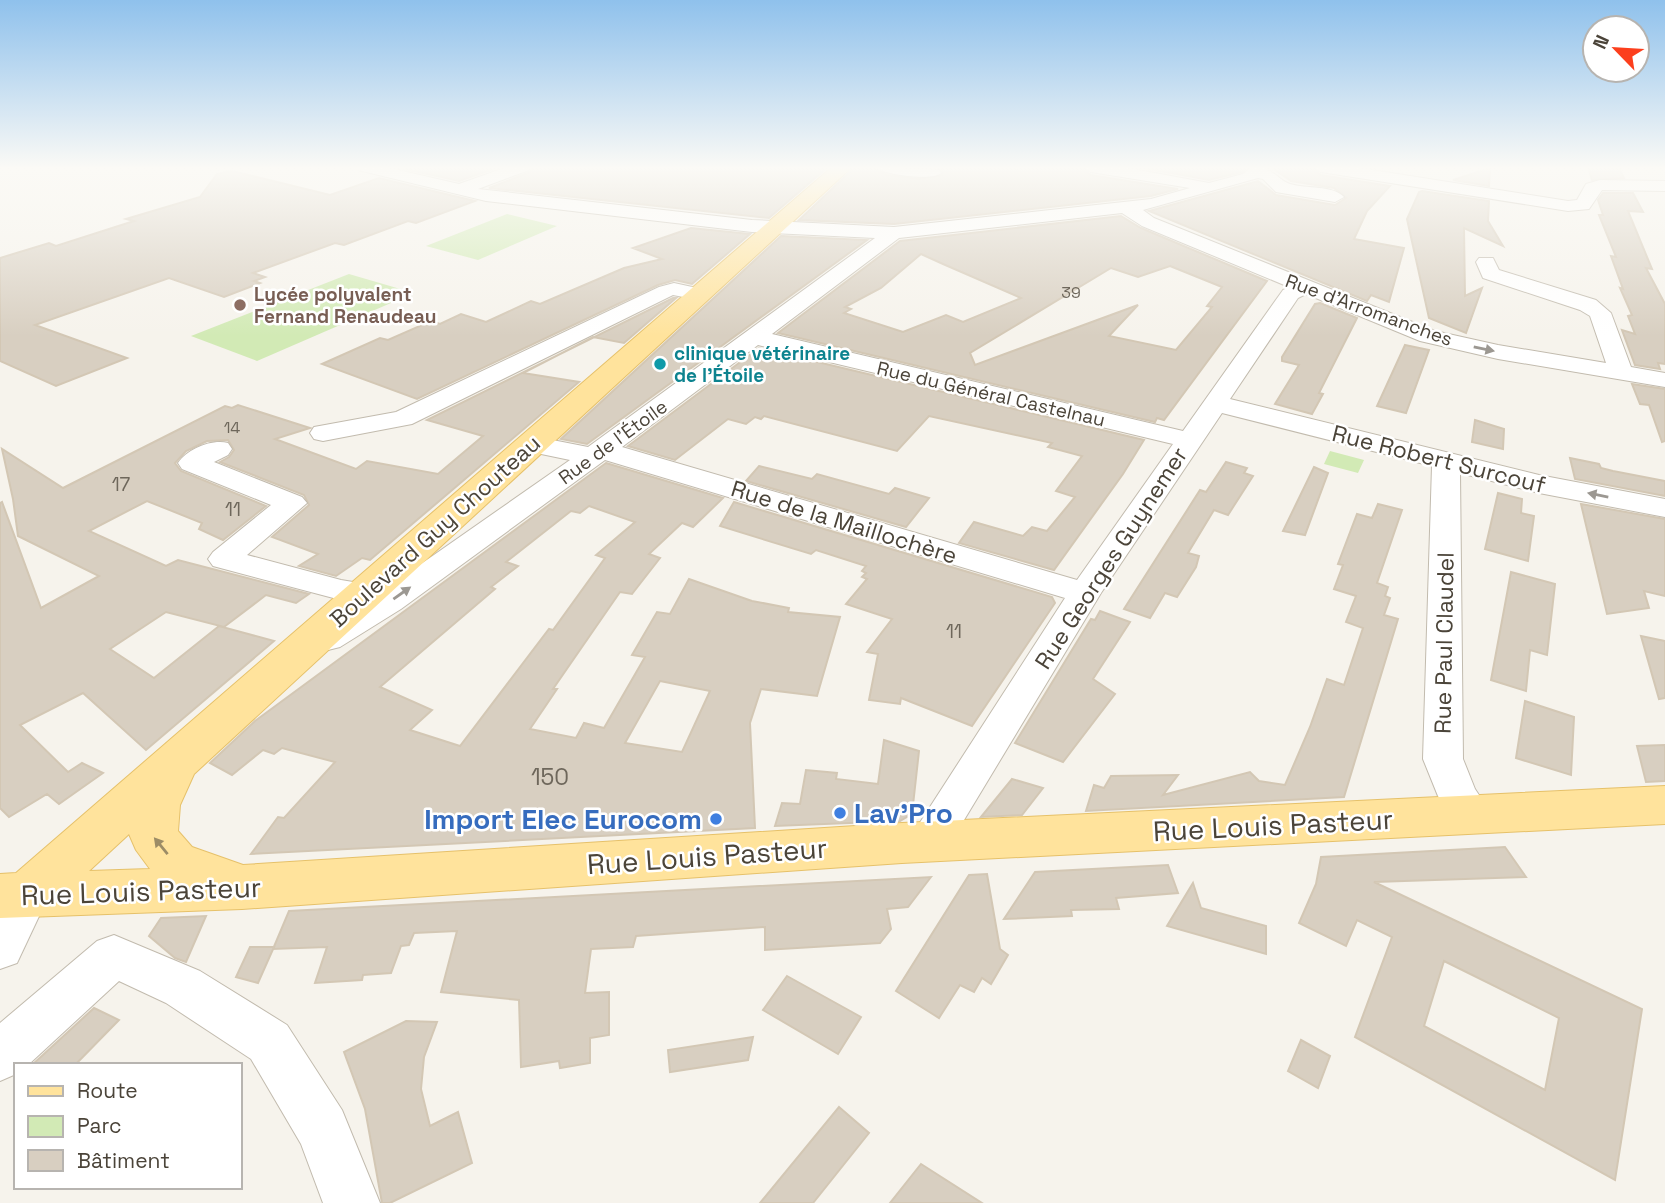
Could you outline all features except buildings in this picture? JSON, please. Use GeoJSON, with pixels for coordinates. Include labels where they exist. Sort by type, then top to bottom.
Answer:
{"type":"FeatureCollection","features":[{"type":"Feature","properties":{"kind":"main road","name":"Boulevard Guy Chouteau"},"geometry":{"type":"LineString","coordinates":[[9,901],[177,761],[779,223]]}},
{"type":"Feature","properties":{"kind":"main road"},"geometry":{"type":"LineString","coordinates":[[177,761],[156,805],[153,835],[174,862],[242,887]]}},
{"type":"Feature","properties":{"kind":"main road","name":"Rue Louis Pasteur"},"geometry":{"type":"LineString","coordinates":[[9,901],[943,841],[1665,805]]}},
{"type":"Feature","properties":{"kind":"street"},"geometry":{"type":"LineString","coordinates":[[729,223],[774,228],[894,233],[986,223]]}},
{"type":"Feature","properties":{"kind":"street","name":"Rue d’Arromanches"},"geometry":{"type":"LineString","coordinates":[[1151,223],[1403,327],[1455,344],[1665,380]]}},
{"type":"Feature","properties":{"kind":"street","name":"Rue de l’Étoile"},"geometry":{"type":"LineString","coordinates":[[281,667],[389,602],[501,524],[894,233]]}},
{"type":"Feature","properties":{"kind":"street"},"geometry":{"type":"LineString","coordinates":[[1486,262],[1490,274],[1588,305],[1600,313],[1621,373]]}},
{"type":"Feature","properties":{"kind":"street","name":"Rue Georges Guynemer"},"geometry":{"type":"LineString","coordinates":[[943,841],[940,824],[1085,593],[1290,294],[1304,287]]}},
{"type":"Feature","properties":{"kind":"street"},"geometry":{"type":"LineString","coordinates":[[323,433],[403,418],[666,291],[674,289],[699,294]]}},
{"type":"Feature","properties":{"kind":"street","name":"Rue du Général Castelnau"},"geometry":{"type":"LineString","coordinates":[[754,337],[1188,440]]}},
{"type":"Feature","properties":{"kind":"street","name":"Rue Robert Surcouf"},"geometry":{"type":"LineString","coordinates":[[1214,402],[1539,484],[1665,508]]}},
{"type":"Feature","properties":{"kind":"street","name":"Rue de la Maillochère"},"geometry":{"type":"LineString","coordinates":[[532,444],[597,453],[1085,593]]}},
{"type":"Feature","properties":{"kind":"street"},"geometry":{"type":"LineString","coordinates":[[218,449],[192,463],[292,503],[224,559],[341,590],[365,593]]}},
{"type":"Feature","properties":{"kind":"street","name":"Rue Paul Claudel"},"geometry":{"type":"LineString","coordinates":[[1446,462],[1443,759],[1458,796],[1472,816]]}},
{"type":"Feature","properties":{"kind":"street"},"geometry":{"type":"LineString","coordinates":[[446,520],[501,524]]}},
{"type":"Feature","properties":{"kind":"street"},"geometry":{"type":"LineString","coordinates":[[0,948],[9,901]]}},
{"type":"Feature","properties":{"kind":"street"},"geometry":{"type":"LineString","coordinates":[[0,1056],[114,956],[183,987],[269,1042],[323,1129],[351,1203]]}},
{"type":"Feature","properties":{"kind":"green space"},"geometry":{"type":"Polygon","coordinates":[[[484,223],[545,223],[557,226],[478,260],[426,246],[484,223]]]}},
{"type":"Feature","properties":{"kind":"green space"},"geometry":{"type":"Polygon","coordinates":[[[349,274],[414,293],[257,361],[191,336],[349,274]]]}},
{"type":"Feature","properties":{"kind":"green space"},"geometry":{"type":"Polygon","coordinates":[[[1330,451],[1364,460],[1358,473],[1324,464],[1330,451]]]}},
{"type":"Feature","properties":{"kind":"place","name":"Lycée polyvalent Fernand Renaudeau"},"geometry":{"type":"Point","coordinates":[240,305]}},
{"type":"Feature","properties":{"kind":"place","name":"clinique vétérinaire de l’Étoile"},"geometry":{"type":"Point","coordinates":[660,364]}},
{"type":"Feature","properties":{"kind":"place","name":"Lav’Pro"},"geometry":{"type":"Point","coordinates":[840,813]}},
{"type":"Feature","properties":{"kind":"place","name":"Import Elec Eurocom"},"geometry":{"type":"Point","coordinates":[716,819]}}]}
